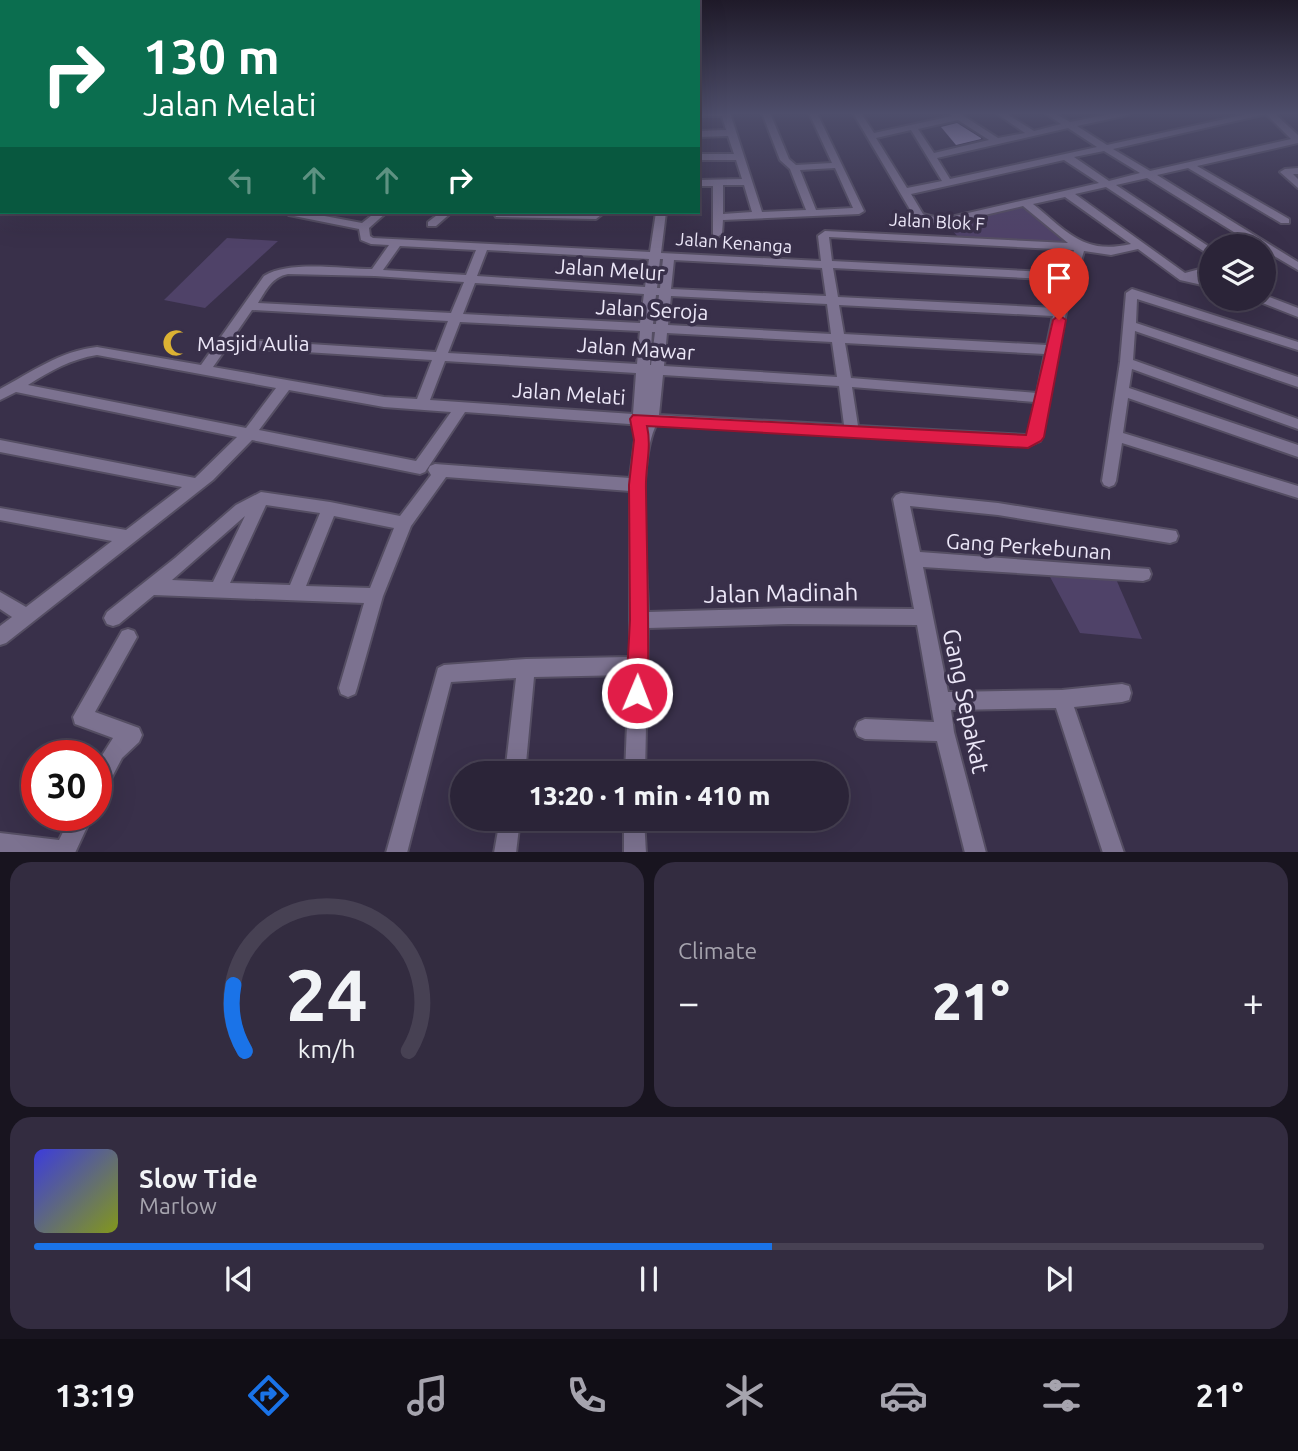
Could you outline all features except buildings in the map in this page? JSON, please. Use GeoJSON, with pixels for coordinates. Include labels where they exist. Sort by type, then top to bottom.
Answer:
{"type":"FeatureCollection","features":[{"type":"Feature","properties":{"kind":"street"},"geometry":{"type":"LineString","coordinates":[[740,153],[758,215]]}},
{"type":"Feature","properties":{"kind":"street"},"geometry":{"type":"LineString","coordinates":[[782,153],[785,160],[794,167],[812,214]]}},
{"type":"Feature","properties":{"kind":"street"},"geometry":{"type":"LineString","coordinates":[[717,216],[859,211],[832,153]]}},
{"type":"Feature","properties":{"kind":"street"},"geometry":{"type":"LineString","coordinates":[[882,153],[919,216],[942,222],[1239,153]]}},
{"type":"Feature","properties":{"kind":"street"},"geometry":{"type":"LineString","coordinates":[[929,153],[948,183]]}},
{"type":"Feature","properties":{"kind":"street"},"geometry":{"type":"LineString","coordinates":[[931,156],[946,153]]}},
{"type":"Feature","properties":{"kind":"street"},"geometry":{"type":"LineString","coordinates":[[905,192],[1084,153]]}},
{"type":"Feature","properties":{"kind":"street"},"geometry":{"type":"LineString","coordinates":[[1116,153],[1239,234]]}},
{"type":"Feature","properties":{"kind":"street"},"geometry":{"type":"LineString","coordinates":[[700,158],[741,157]]}},
{"type":"Feature","properties":{"kind":"street"},"geometry":{"type":"LineString","coordinates":[[1067,157],[1199,245]]}},
{"type":"Feature","properties":{"kind":"street"},"geometry":{"type":"LineString","coordinates":[[1187,164],[1284,221]]}},
{"type":"Feature","properties":{"kind":"street"},"geometry":{"type":"LineString","coordinates":[[794,167],[838,165]]}},
{"type":"Feature","properties":{"kind":"street"},"geometry":{"type":"LineString","coordinates":[[1298,171],[1285,172],[1298,184]]}},
{"type":"Feature","properties":{"kind":"street"},"geometry":{"type":"LineString","coordinates":[[700,183],[748,182]]}},
{"type":"Feature","properties":{"kind":"street"},"geometry":{"type":"LineString","coordinates":[[717,234],[718,183]]}},
{"type":"Feature","properties":{"kind":"street"},"geometry":{"type":"LineString","coordinates":[[1067,193],[1184,277],[1199,281]]}},
{"type":"Feature","properties":{"kind":"street"},"geometry":{"type":"LineString","coordinates":[[1025,203],[1080,247],[1111,253],[1140,245]]}},
{"type":"Feature","properties":{"kind":"street"},"geometry":{"type":"LineString","coordinates":[[299,214],[364,227],[380,214]]}},
{"type":"Feature","properties":{"kind":"street"},"geometry":{"type":"LineString","coordinates":[[432,223],[444,214]]}},
{"type":"Feature","properties":{"kind":"street"},"geometry":{"type":"LineString","coordinates":[[498,216],[598,214]]}},
{"type":"Feature","properties":{"kind":"street"},"geometry":{"type":"LineString","coordinates":[[643,420],[658,371],[667,292],[661,214]]}},
{"type":"Feature","properties":{"kind":"street","name":"Jalan Kenanga"},"geometry":{"type":"LineString","coordinates":[[364,227],[365,238],[371,242],[1070,277]]}},
{"type":"Feature","properties":{"kind":"street","name":"Jalan Blok F"},"geometry":{"type":"LineString","coordinates":[[828,266],[823,236],[828,232],[1080,247]]}},
{"type":"Feature","properties":{"kind":"street"},"geometry":{"type":"LineString","coordinates":[[375,273],[396,243]]}},
{"type":"Feature","properties":{"kind":"street"},"geometry":{"type":"LineString","coordinates":[[422,404],[483,247]]}},
{"type":"Feature","properties":{"kind":"street","name":"Jalan Melati"},"geometry":{"type":"LineString","coordinates":[[0,394],[86,351],[287,383],[384,402],[643,420],[1028,441],[1035,437],[1060,312],[1080,247]]}},
{"type":"Feature","properties":{"kind":"street"},"geometry":{"type":"LineString","coordinates":[[635,761],[640,620],[637,485],[642,440],[643,370],[652,291],[663,255]]}},
{"type":"Feature","properties":{"kind":"street"},"geometry":{"type":"LineString","coordinates":[[1276,257],[1298,267]]}},
{"type":"Feature","properties":{"kind":"street"},"geometry":{"type":"LineString","coordinates":[[828,266],[852,432]]}},
{"type":"Feature","properties":{"kind":"street","name":"Jalan Melur"},"geometry":{"type":"LineString","coordinates":[[205,369],[268,279],[277,273],[288,271],[375,273],[667,292],[1060,312]]}},
{"type":"Feature","properties":{"kind":"street"},"geometry":{"type":"LineString","coordinates":[[1184,277],[1199,273]]}},
{"type":"Feature","properties":{"kind":"street"},"geometry":{"type":"LineString","coordinates":[[1109,481],[1126,362],[1132,293],[1298,346]]}},
{"type":"Feature","properties":{"kind":"street"},"geometry":{"type":"LineString","coordinates":[[1276,301],[1279,304]]}},
{"type":"Feature","properties":{"kind":"street"},"geometry":{"type":"LineString","coordinates":[[1276,303],[1298,313]]}},
{"type":"Feature","properties":{"kind":"street","name":"Jalan Seroja"},"geometry":{"type":"LineString","coordinates":[[249,306],[1052,350]]}},
{"type":"Feature","properties":{"kind":"street"},"geometry":{"type":"LineString","coordinates":[[1130,325],[1298,382]]}},
{"type":"Feature","properties":{"kind":"street","name":"Jalan Mawar"},"geometry":{"type":"LineString","coordinates":[[225,343],[846,382],[1044,398]]}},
{"type":"Feature","properties":{"kind":"street"},"geometry":{"type":"LineString","coordinates":[[1126,362],[1298,424]]}},
{"type":"Feature","properties":{"kind":"street"},"geometry":{"type":"LineString","coordinates":[[0,637],[233,453],[287,383]]}},
{"type":"Feature","properties":{"kind":"street"},"geometry":{"type":"LineString","coordinates":[[15,387],[420,468],[637,485]]}},
{"type":"Feature","properties":{"kind":"street"},"geometry":{"type":"LineString","coordinates":[[1122,391],[1298,450]]}},
{"type":"Feature","properties":{"kind":"street"},"geometry":{"type":"LineString","coordinates":[[420,468],[461,406]]}},
{"type":"Feature","properties":{"kind":"street"},"geometry":{"type":"LineString","coordinates":[[1115,436],[1298,492]]}},
{"type":"Feature","properties":{"kind":"street"},"geometry":{"type":"LineString","coordinates":[[0,446],[196,484]]}},
{"type":"Feature","properties":{"kind":"street"},"geometry":{"type":"LineString","coordinates":[[348,688],[375,596],[404,523],[442,471]]}},
{"type":"Feature","properties":{"kind":"street"},"geometry":{"type":"LineString","coordinates":[[113,618],[240,510],[261,498],[404,523]]}},
{"type":"Feature","properties":{"kind":"street"},"geometry":{"type":"LineString","coordinates":[[218,590],[261,498]]}},
{"type":"Feature","properties":{"kind":"street","name":"Gang Sepakat"},"geometry":{"type":"LineString","coordinates":[[976,852],[944,732],[941,701],[901,499],[1024,513],[1170,536]]}},
{"type":"Feature","properties":{"kind":"street"},"geometry":{"type":"LineString","coordinates":[[295,593],[330,508]]}},
{"type":"Feature","properties":{"kind":"street"},"geometry":{"type":"LineString","coordinates":[[0,514],[128,537]]}},
{"type":"Feature","properties":{"kind":"street","name":"Gang Perkebunan"},"geometry":{"type":"LineString","coordinates":[[912,559],[1143,574]]}},
{"type":"Feature","properties":{"kind":"street"},"geometry":{"type":"LineString","coordinates":[[152,587],[375,596]]}},
{"type":"Feature","properties":{"kind":"street"},"geometry":{"type":"LineString","coordinates":[[0,600],[26,616]]}},
{"type":"Feature","properties":{"kind":"street","name":"Jalan Madinah"},"geometry":{"type":"LineString","coordinates":[[640,620],[788,616],[923,617]]}},
{"type":"Feature","properties":{"kind":"street"},"geometry":{"type":"LineString","coordinates":[[112,756],[125,739],[132,735],[82,717],[128,637]]}},
{"type":"Feature","properties":{"kind":"street"},"geometry":{"type":"LineString","coordinates":[[396,852],[444,674],[526,668],[638,666]]}},
{"type":"Feature","properties":{"kind":"street"},"geometry":{"type":"LineString","coordinates":[[515,761],[526,668]]}},
{"type":"Feature","properties":{"kind":"street"},"geometry":{"type":"LineString","coordinates":[[941,701],[1062,699],[1122,693]]}},
{"type":"Feature","properties":{"kind":"street"},"geometry":{"type":"LineString","coordinates":[[1062,699],[1114,852]]}},
{"type":"Feature","properties":{"kind":"street"},"geometry":{"type":"LineString","coordinates":[[865,729],[944,732]]}},
{"type":"Feature","properties":{"kind":"street"},"geometry":{"type":"LineString","coordinates":[[0,844],[64,852],[74,831]]}},
{"type":"Feature","properties":{"kind":"street"},"geometry":{"type":"LineString","coordinates":[[505,852],[508,831]]}},
{"type":"Feature","properties":{"kind":"street"},"geometry":{"type":"LineString","coordinates":[[634,831],[635,852]]}},
{"type":"Feature","properties":{"kind":"shaded area"},"geometry":{"type":"Polygon","coordinates":[[[1020,205],[1071,243],[958,237],[946,223],[1020,205]]]}},
{"type":"Feature","properties":{"kind":"shaded area"},"geometry":{"type":"Polygon","coordinates":[[[227,238],[278,241],[205,308],[164,300],[227,238]]]}},
{"type":"Feature","properties":{"kind":"shaded area"},"geometry":{"type":"Polygon","coordinates":[[[1049,575],[1116,579],[1142,639],[1080,633],[1049,575]]]}},
{"type":"Feature","properties":{"kind":"place","name":"Masjid Aulia"},"geometry":{"type":"Point","coordinates":[176,343]}},
{"type":"Feature","properties":{"kind":"route"},"geometry":{"type":"LineString","coordinates":[[637,693],[640,620],[637,485],[642,440],[638,419],[1028,441],[1035,437],[1059,320]]}}]}
